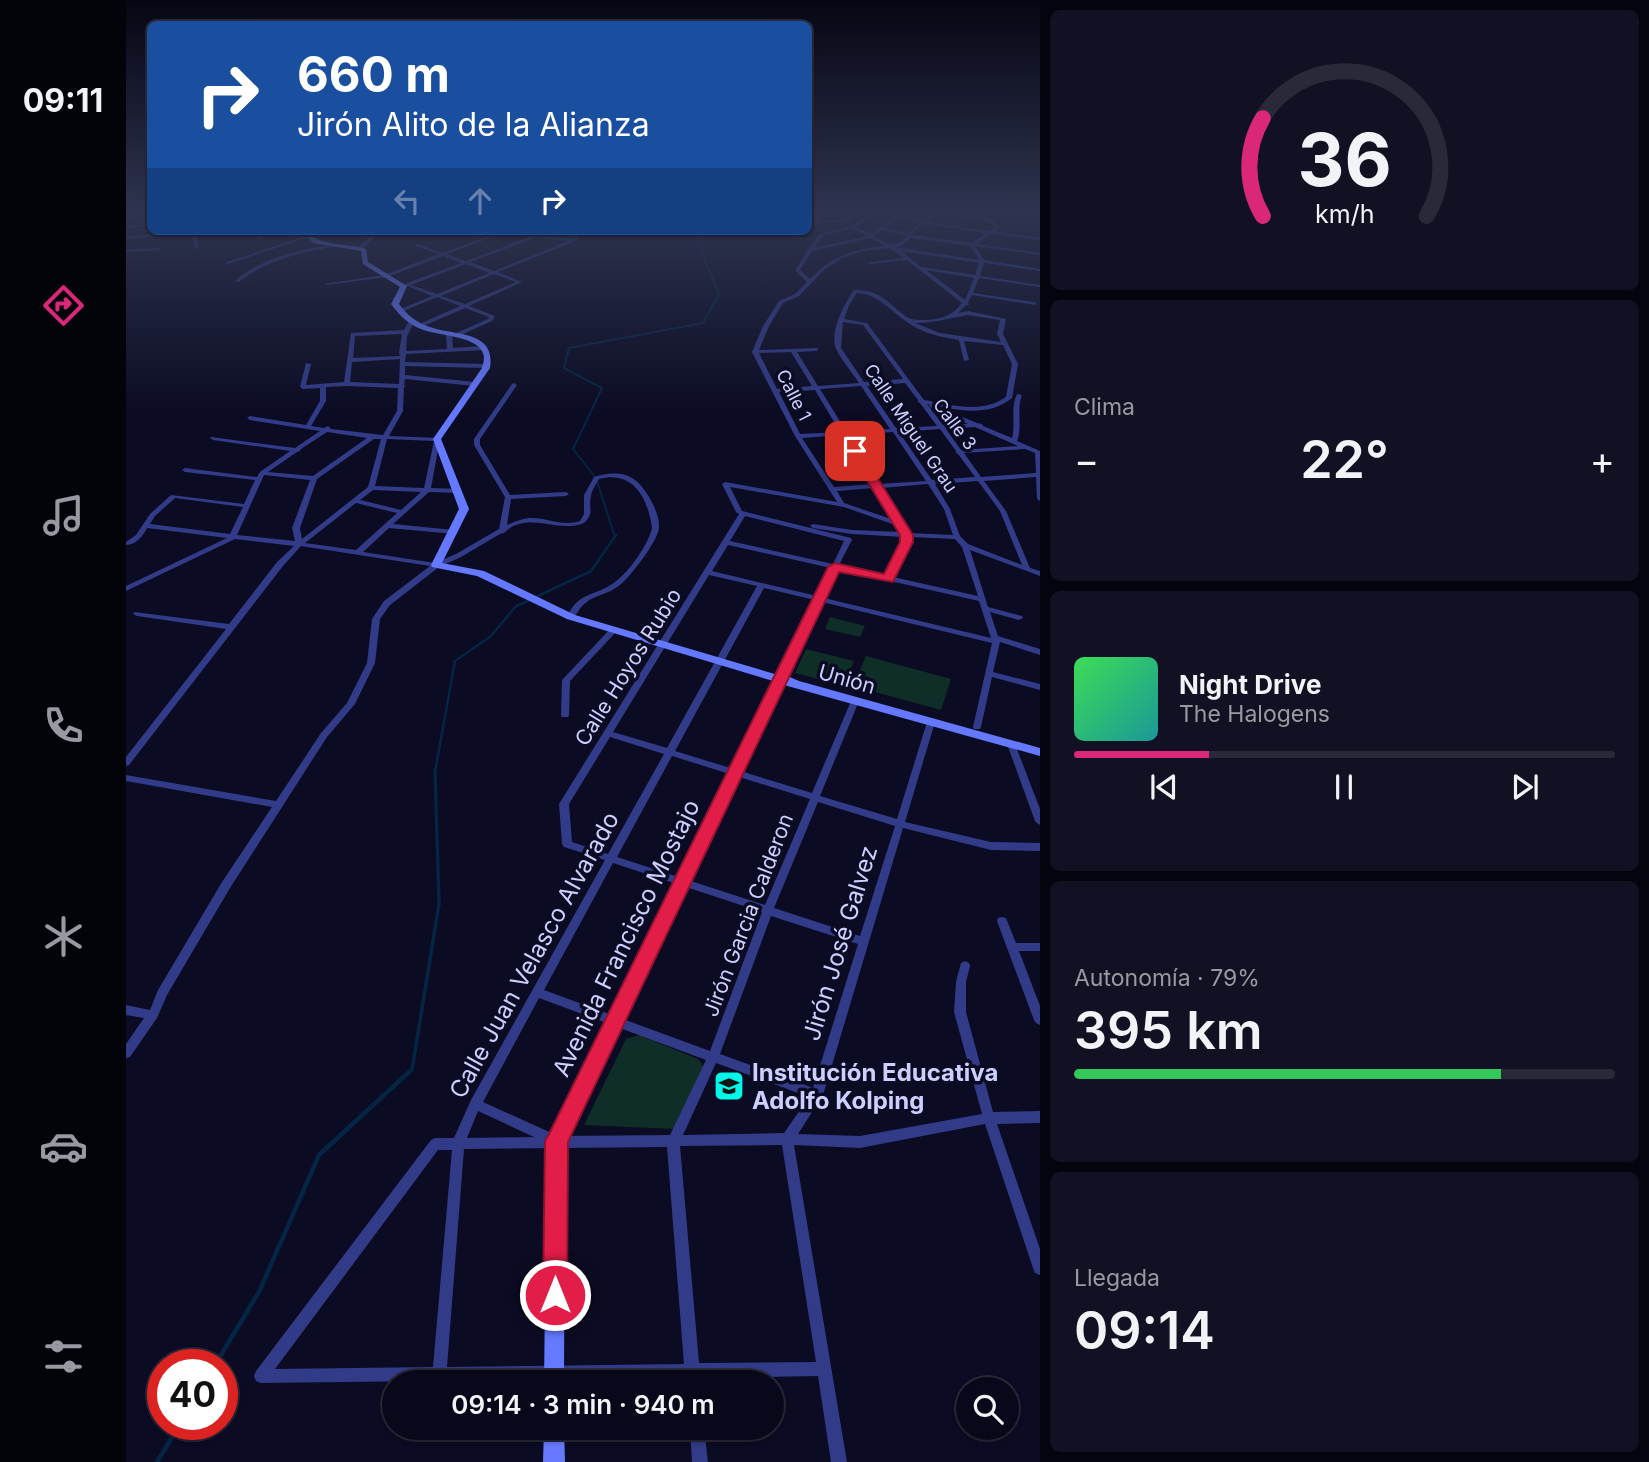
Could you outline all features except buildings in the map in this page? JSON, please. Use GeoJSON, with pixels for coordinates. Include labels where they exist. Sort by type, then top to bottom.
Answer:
{"type":"FeatureCollection","features":[{"type":"Feature","properties":{"kind":"street"},"geometry":{"type":"LineString","coordinates":[[326,284],[361,279]]}},
{"type":"Feature","properties":{"kind":"street"},"geometry":{"type":"LineString","coordinates":[[392,279],[492,319],[452,334]]}},
{"type":"Feature","properties":{"kind":"street"},"geometry":{"type":"LineString","coordinates":[[357,553],[427,490],[437,439],[488,360],[484,348],[477,340],[415,324],[399,311],[395,301],[407,286],[425,279]]}},
{"type":"Feature","properties":{"kind":"street"},"geometry":{"type":"LineString","coordinates":[[399,311],[476,279]]}},
{"type":"Feature","properties":{"kind":"street"},"geometry":{"type":"LineString","coordinates":[[347,384],[352,360],[353,334],[406,332],[415,324],[520,282],[513,279]]}},
{"type":"Feature","properties":{"kind":"street"},"geometry":{"type":"LineString","coordinates":[[840,320],[842,310],[862,279]]}},
{"type":"Feature","properties":{"kind":"street"},"geometry":{"type":"LineString","coordinates":[[933,279],[967,304]]}},
{"type":"Feature","properties":{"kind":"street"},"geometry":{"type":"LineString","coordinates":[[956,315],[967,304],[976,279]]}},
{"type":"Feature","properties":{"kind":"street"},"geometry":{"type":"LineString","coordinates":[[993,279],[1040,286]]}},
{"type":"Feature","properties":{"kind":"street"},"geometry":{"type":"LineString","coordinates":[[809,281],[797,295],[781,302],[766,326],[755,352],[816,349]]}},
{"type":"Feature","properties":{"kind":"street"},"geometry":{"type":"LineString","coordinates":[[856,290],[875,294],[922,330],[1005,344]]}},
{"type":"Feature","properties":{"kind":"street"},"geometry":{"type":"LineString","coordinates":[[972,294],[1034,304]]}},
{"type":"Feature","properties":{"kind":"street"},"geometry":{"type":"LineString","coordinates":[[910,321],[935,321],[968,313],[1003,319],[1000,334],[1015,364],[1011,392],[997,407],[982,409],[920,401]]}},
{"type":"Feature","properties":{"kind":"street","name":"Calle 3"},"geometry":{"type":"LineString","coordinates":[[840,320],[864,323],[1003,511],[1027,567]]}},
{"type":"Feature","properties":{"kind":"street","name":"Calle Miguel Grau"},"geometry":{"type":"LineString","coordinates":[[840,320],[838,348],[947,509],[957,537],[965,546],[995,640]]}},
{"type":"Feature","properties":{"kind":"street"},"geometry":{"type":"LineString","coordinates":[[126,763],[299,544],[371,488],[385,437],[401,411],[402,358],[406,332]]}},
{"type":"Feature","properties":{"kind":"street"},"geometry":{"type":"LineString","coordinates":[[450,350],[452,334]]}},
{"type":"Feature","properties":{"kind":"street"},"geometry":{"type":"LineString","coordinates":[[961,338],[966,360]]}},
{"type":"Feature","properties":{"kind":"street"},"geometry":{"type":"LineString","coordinates":[[352,360],[402,358],[450,350],[484,348]]}},
{"type":"Feature","properties":{"kind":"street"},"geometry":{"type":"LineString","coordinates":[[793,350],[907,535],[888,579]]}},
{"type":"Feature","properties":{"kind":"street","name":"Calle 1"},"geometry":{"type":"LineString","coordinates":[[755,352],[798,436],[843,505]]}},
{"type":"Feature","properties":{"kind":"street"},"geometry":{"type":"LineString","coordinates":[[402,358],[486,366]]}},
{"type":"Feature","properties":{"kind":"street"},"geometry":{"type":"LineString","coordinates":[[308,364],[303,387],[403,381],[475,384]]}},
{"type":"Feature","properties":{"kind":"street"},"geometry":{"type":"LineString","coordinates":[[774,391],[905,381]]}},
{"type":"Feature","properties":{"kind":"street"},"geometry":{"type":"LineString","coordinates":[[502,532],[508,498],[477,445],[477,439],[514,385]]}},
{"type":"Feature","properties":{"kind":"street"},"geometry":{"type":"LineString","coordinates":[[308,426],[323,401],[323,387]]}},
{"type":"Feature","properties":{"kind":"street"},"geometry":{"type":"LineString","coordinates":[[1014,441],[1017,435],[1014,403],[1019,395]]}},
{"type":"Feature","properties":{"kind":"street"},"geometry":{"type":"LineString","coordinates":[[920,401],[1039,452],[1040,499]]}},
{"type":"Feature","properties":{"kind":"street"},"geometry":{"type":"LineString","coordinates":[[1004,402],[1014,403]]}},
{"type":"Feature","properties":{"kind":"street"},"geometry":{"type":"LineString","coordinates":[[250,418],[373,437],[437,439]]}},
{"type":"Feature","properties":{"kind":"street"},"geometry":{"type":"LineString","coordinates":[[798,436],[980,425]]}},
{"type":"Feature","properties":{"kind":"street"},"geometry":{"type":"LineString","coordinates":[[126,589],[232,538],[261,476],[328,428]]}},
{"type":"Feature","properties":{"kind":"street"},"geometry":{"type":"LineString","coordinates":[[299,544],[296,528],[314,478],[373,437]]}},
{"type":"Feature","properties":{"kind":"street"},"geometry":{"type":"LineString","coordinates":[[213,438],[298,450]]}},
{"type":"Feature","properties":{"kind":"street"},"geometry":{"type":"LineString","coordinates":[[436,565],[464,509],[437,439]]}},
{"type":"Feature","properties":{"kind":"street"},"geometry":{"type":"LineString","coordinates":[[958,452],[1026,447]]}},
{"type":"Feature","properties":{"kind":"street"},"geometry":{"type":"LineString","coordinates":[[185,470],[314,478]]}},
{"type":"Feature","properties":{"kind":"street"},"geometry":{"type":"LineString","coordinates":[[126,1053],[153,1015],[162,993],[226,885],[324,735],[351,704],[371,663],[376,619],[387,603],[436,565],[456,559],[528,520],[563,524],[583,522],[586,517],[587,497],[596,478],[619,475],[638,486],[656,527],[653,538],[618,584],[581,600],[574,606],[571,617]]}},
{"type":"Feature","properties":{"kind":"street"},"geometry":{"type":"LineString","coordinates":[[821,501],[834,492],[877,486],[1039,475]]}},
{"type":"Feature","properties":{"kind":"street"},"geometry":{"type":"LineString","coordinates":[[900,524],[843,505],[725,484],[736,509],[743,514],[852,532],[957,537]]}},
{"type":"Feature","properties":{"kind":"street"},"geometry":{"type":"LineString","coordinates":[[371,488],[459,491]]}},
{"type":"Feature","properties":{"kind":"street"},"geometry":{"type":"LineString","coordinates":[[508,498],[566,494]]}},
{"type":"Feature","properties":{"kind":"street"},"geometry":{"type":"LineString","coordinates":[[129,543],[146,526],[152,515],[173,496],[247,506]]}},
{"type":"Feature","properties":{"kind":"street"},"geometry":{"type":"LineString","coordinates":[[355,501],[402,512]]}},
{"type":"Feature","properties":{"kind":"street","name":"Avenida Francisco Mostajo"},"geometry":{"type":"LineString","coordinates":[[554,1370],[556,1141],[848,540],[743,514]]}},
{"type":"Feature","properties":{"kind":"street","name":"Calle Hoyos Rubio"},"geometry":{"type":"LineString","coordinates":[[567,844],[564,804],[743,514]]}},
{"type":"Feature","properties":{"kind":"street"},"geometry":{"type":"LineString","coordinates":[[146,526],[299,544],[473,571],[571,617],[781,678]]}},
{"type":"Feature","properties":{"kind":"street"},"geometry":{"type":"LineString","coordinates":[[387,526],[454,532]]}},
{"type":"Feature","properties":{"kind":"street"},"geometry":{"type":"LineString","coordinates":[[725,542],[888,579],[984,604],[1019,618]]}},
{"type":"Feature","properties":{"kind":"street"},"geometry":{"type":"LineString","coordinates":[[965,546],[1039,570]]}},
{"type":"Feature","properties":{"kind":"street"},"geometry":{"type":"LineString","coordinates":[[707,572],[1040,652]]}},
{"type":"Feature","properties":{"kind":"street","name":"Calle Juan Velasco Alvarado"},"geometry":{"type":"LineString","coordinates":[[439,1370],[458,1141],[536,992],[762,585]]}},
{"type":"Feature","properties":{"kind":"street"},"geometry":{"type":"LineString","coordinates":[[137,614],[231,627]]}},
{"type":"Feature","properties":{"kind":"street"},"geometry":{"type":"LineString","coordinates":[[565,715],[566,680],[614,630]]}},
{"type":"Feature","properties":{"kind":"street"},"geometry":{"type":"LineString","coordinates":[[977,727],[995,640]]}},
{"type":"Feature","properties":{"kind":"street"},"geometry":{"type":"LineString","coordinates":[[989,674],[1040,687]]}},
{"type":"Feature","properties":{"kind":"street","name":"Unión"},"geometry":{"type":"LineString","coordinates":[[781,678],[1040,752]]}},
{"type":"Feature","properties":{"kind":"street","name":"Unión"},"geometry":{"type":"LineString","coordinates":[[781,678],[797,679],[1040,743]]}},
{"type":"Feature","properties":{"kind":"street","name":"Jirón Garcia Calderon"},"geometry":{"type":"LineString","coordinates":[[673,1142],[714,1056],[768,910],[855,701]]}},
{"type":"Feature","properties":{"kind":"street","name":"Jirón José Galvez"},"geometry":{"type":"LineString","coordinates":[[787,1139],[817,1095],[931,722]]}},
{"type":"Feature","properties":{"kind":"street"},"geometry":{"type":"LineString","coordinates":[[608,733],[901,824],[991,846],[1040,847]]}},
{"type":"Feature","properties":{"kind":"street"},"geometry":{"type":"LineString","coordinates":[[1011,744],[1040,821]]}},
{"type":"Feature","properties":{"kind":"street"},"geometry":{"type":"LineString","coordinates":[[126,778],[279,805]]}},
{"type":"Feature","properties":{"kind":"street"},"geometry":{"type":"LineString","coordinates":[[567,844],[864,942]]}},
{"type":"Feature","properties":{"kind":"street"},"geometry":{"type":"LineString","coordinates":[[1002,921],[1040,1020]]}},
{"type":"Feature","properties":{"kind":"street"},"geometry":{"type":"LineString","coordinates":[[1012,947],[1040,947]]}},
{"type":"Feature","properties":{"kind":"street"},"geometry":{"type":"LineString","coordinates":[[965,966],[961,982],[960,1012],[989,1118],[1040,1268]]}},
{"type":"Feature","properties":{"kind":"street"},"geometry":{"type":"LineString","coordinates":[[536,992],[817,1095]]}},
{"type":"Feature","properties":{"kind":"street"},"geometry":{"type":"LineString","coordinates":[[126,1010],[153,1015]]}},
{"type":"Feature","properties":{"kind":"street"},"geometry":{"type":"LineString","coordinates":[[475,1104],[556,1141]]}},
{"type":"Feature","properties":{"kind":"street"},"geometry":{"type":"LineString","coordinates":[[382,1375],[261,1376],[435,1143],[787,1139],[860,1142],[989,1118],[1040,1117]]}},
{"type":"Feature","properties":{"kind":"street"},"geometry":{"type":"LineString","coordinates":[[787,1139],[839,1462]]}},
{"type":"Feature","properties":{"kind":"street"},"geometry":{"type":"LineString","coordinates":[[673,1142],[692,1370]]}},
{"type":"Feature","properties":{"kind":"street"},"geometry":{"type":"LineString","coordinates":[[784,1371],[824,1369]]}},
{"type":"Feature","properties":{"kind":"street"},"geometry":{"type":"LineString","coordinates":[[554,1440],[554,1462]]}},
{"type":"Feature","properties":{"kind":"street"},"geometry":{"type":"LineString","coordinates":[[698,1440],[700,1462]]}},
{"type":"Feature","properties":{"kind":"green space"},"geometry":{"type":"Polygon","coordinates":[[[830,617],[865,626],[860,637],[825,629],[830,617]]]}},
{"type":"Feature","properties":{"kind":"green space"},"geometry":{"type":"Polygon","coordinates":[[[806,649],[854,661],[844,686],[795,673],[806,649]]]}},
{"type":"Feature","properties":{"kind":"green space"},"geometry":{"type":"Polygon","coordinates":[[[866,656],[951,679],[941,710],[853,686],[866,656]]]}},
{"type":"Feature","properties":{"kind":"green space"},"geometry":{"type":"Polygon","coordinates":[[[639,1035],[698,1059],[704,1067],[675,1129],[584,1125],[626,1039],[639,1035]]]}},
{"type":"Feature","properties":{"kind":"waterway"},"geometry":{"type":"LineString","coordinates":[[615,537],[596,478],[573,449],[602,388],[564,368],[569,348],[703,323],[719,294],[713,279]]}},
{"type":"Feature","properties":{"kind":"waterway"},"geometry":{"type":"LineString","coordinates":[[536,597],[591,571],[615,537]]}},
{"type":"Feature","properties":{"kind":"waterway"},"geometry":{"type":"LineString","coordinates":[[435,772],[455,661],[491,636],[516,606],[530,600]]}},
{"type":"Feature","properties":{"kind":"waterway"},"geometry":{"type":"LineString","coordinates":[[407,1074],[412,1070],[439,904],[435,772]]}},
{"type":"Feature","properties":{"kind":"waterway"},"geometry":{"type":"LineString","coordinates":[[225,1349],[259,1292],[319,1155],[409,1072]]}},
{"type":"Feature","properties":{"kind":"waterway"},"geometry":{"type":"LineString","coordinates":[[157,1462],[170,1440]]}},
{"type":"Feature","properties":{"kind":"place","name":"Institución Educativa Adolfo Kolping"},"geometry":{"type":"Point","coordinates":[729,1086]}},
{"type":"Feature","properties":{"kind":"route"},"geometry":{"type":"LineString","coordinates":[[555,1295],[556,1141],[835,567],[888,579],[906,542],[907,535],[855,451]]}}]}
